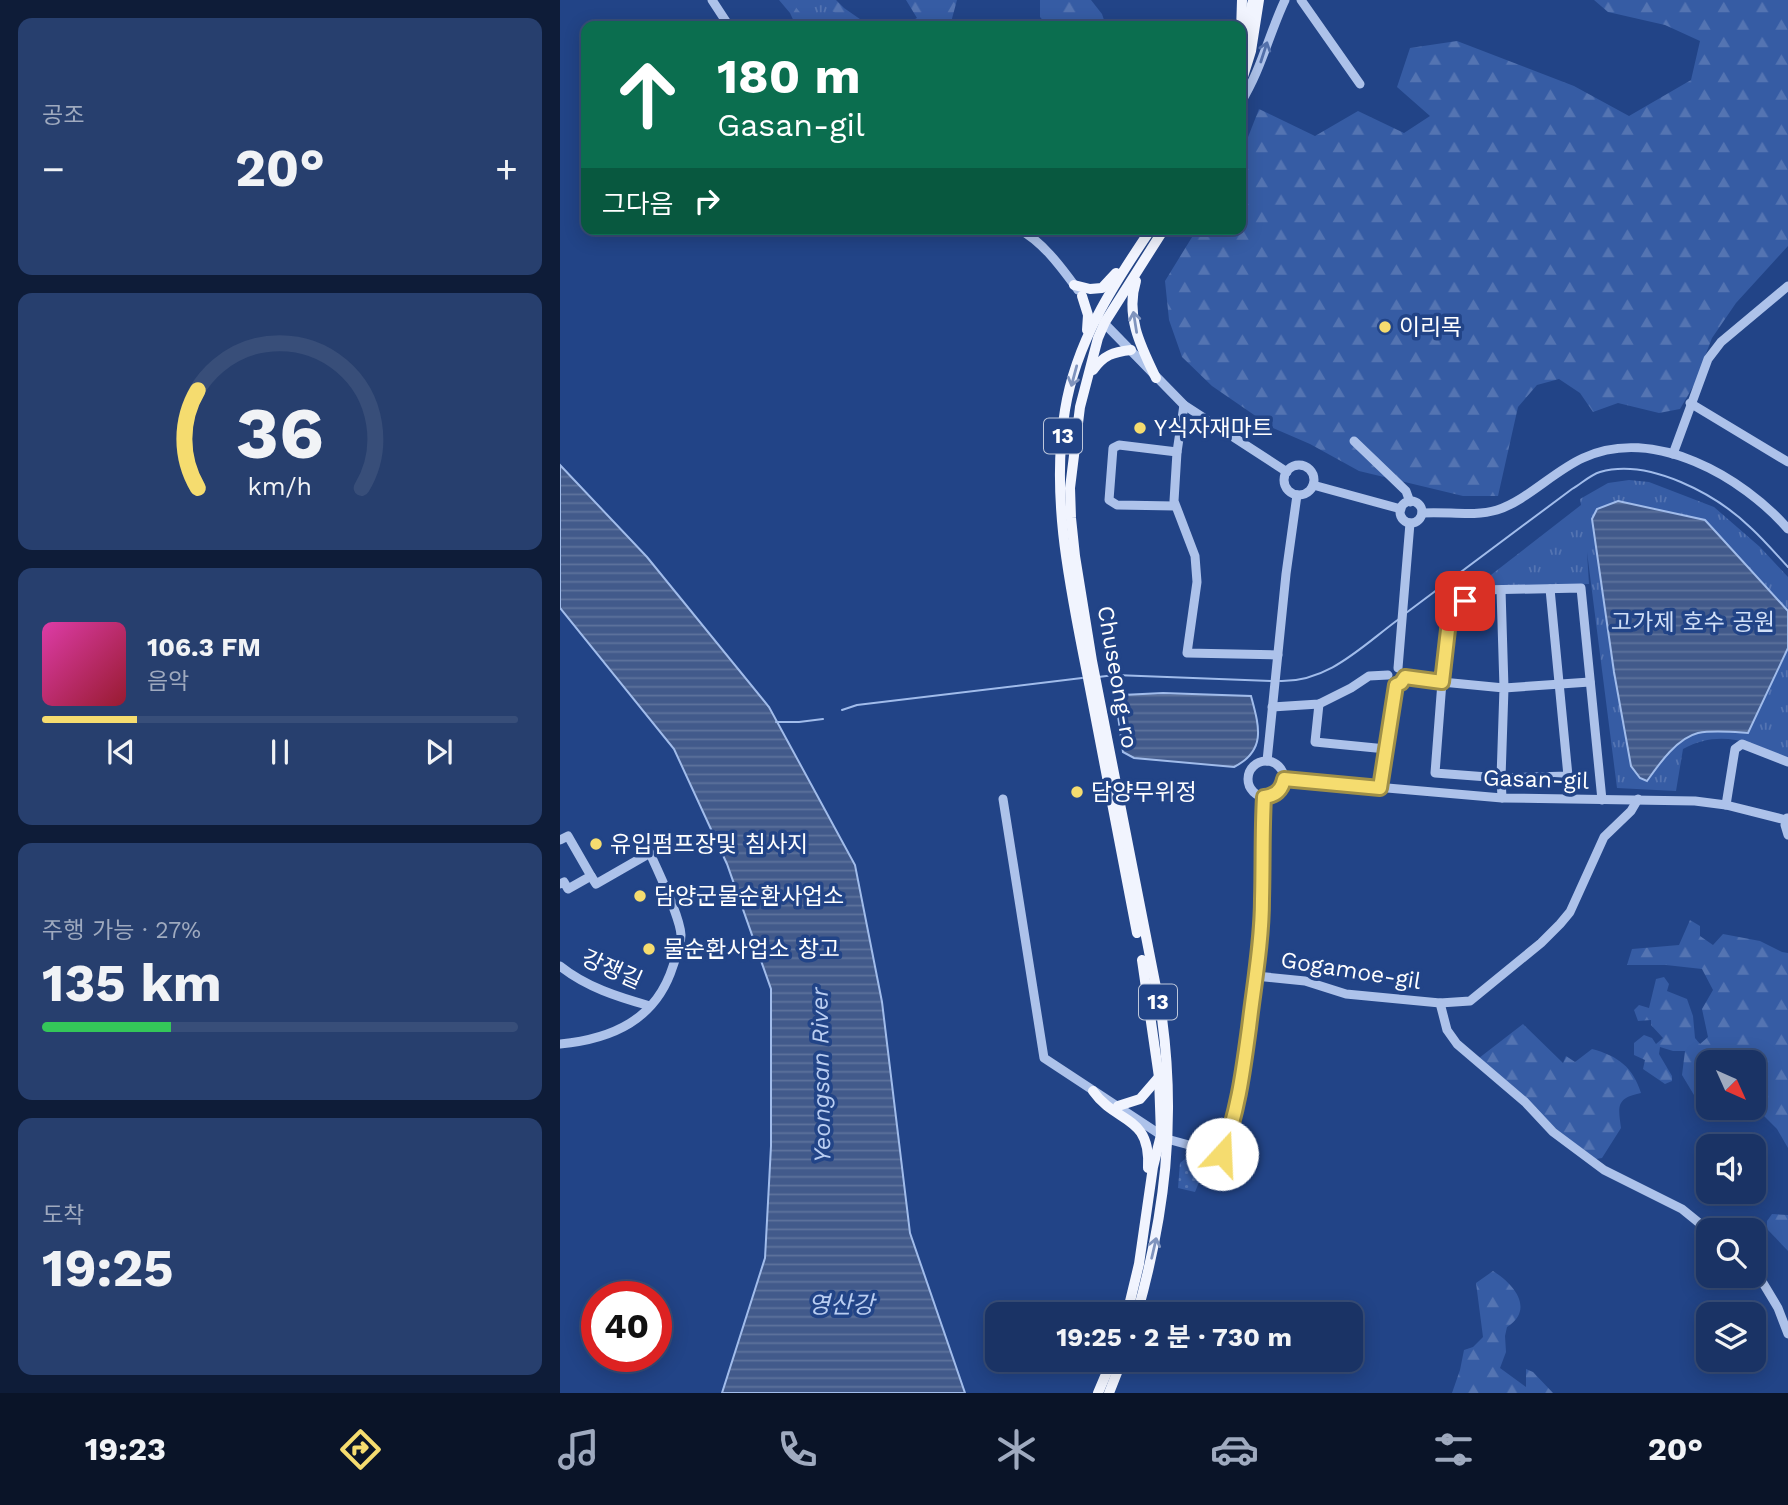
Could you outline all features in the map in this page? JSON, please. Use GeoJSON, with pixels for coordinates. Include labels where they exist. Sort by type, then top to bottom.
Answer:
{"type":"FeatureCollection","features":[{"type":"Feature","properties":{"kind":"main road"},"geometry":{"type":"LineString","coordinates":[[1241,21],[1242,0]]}},
{"type":"Feature","properties":{"kind":"main road"},"geometry":{"type":"LineString","coordinates":[[1246,29],[1253,0]]}},
{"type":"Feature","properties":{"kind":"main road"},"geometry":{"type":"LineString","coordinates":[[1246,67],[1259,0]]}},
{"type":"Feature","properties":{"kind":"main road","name":"Chuseong-ro"},"geometry":{"type":"LineString","coordinates":[[1088,661],[1070,488],[1080,407],[1111,289],[1147,235]]}},
{"type":"Feature","properties":{"kind":"main road","name":"Chuseong-ro"},"geometry":{"type":"LineString","coordinates":[[1130,1302],[1139,1264],[1153,1167],[1164,1137],[1159,1077],[1143,963],[1094,692],[1065,561],[1061,492],[1065,410],[1087,338],[1160,235]]}},
{"type":"Feature","properties":{"kind":"main road"},"geometry":{"type":"LineString","coordinates":[[1074,285],[1090,289],[1102,288],[1129,262]]}},
{"type":"Feature","properties":{"kind":"main road"},"geometry":{"type":"LineString","coordinates":[[1142,263],[1133,292],[1134,323],[1138,342],[1156,378]]}},
{"type":"Feature","properties":{"kind":"main road"},"geometry":{"type":"LineString","coordinates":[[1082,296],[1088,315],[1087,338]]}},
{"type":"Feature","properties":{"kind":"main road"},"geometry":{"type":"LineString","coordinates":[[1087,378],[1100,360],[1110,353],[1131,350]]}},
{"type":"Feature","properties":{"kind":"main road","name":"Chuseong-ro"},"geometry":{"type":"LineString","coordinates":[[1094,692],[1162,1018],[1170,1102],[1164,1137],[1157,1234],[1140,1302]]}},
{"type":"Feature","properties":{"kind":"main road"},"geometry":{"type":"LineString","coordinates":[[1118,1106],[1140,1099],[1159,1077]]}},
{"type":"Feature","properties":{"kind":"main road"},"geometry":{"type":"LineString","coordinates":[[1093,1091],[1099,1100],[1137,1125],[1148,1149],[1139,1264]]}},
{"type":"Feature","properties":{"kind":"main road"},"geometry":{"type":"LineString","coordinates":[[1098,1393],[1107,1372]]}},
{"type":"Feature","properties":{"kind":"main road"},"geometry":{"type":"LineString","coordinates":[[1109,1393],[1117,1372]]}},
{"type":"Feature","properties":{"kind":"street"},"geometry":{"type":"LineString","coordinates":[[712,0],[726,21]]}},
{"type":"Feature","properties":{"kind":"street"},"geometry":{"type":"LineString","coordinates":[[1246,93],[1285,0]]}},
{"type":"Feature","properties":{"kind":"street"},"geometry":{"type":"LineString","coordinates":[[1301,0],[1360,84]]}},
{"type":"Feature","properties":{"kind":"street"},"geometry":{"type":"LineString","coordinates":[[1029,235],[1101,320],[1184,405],[1287,472]]}},
{"type":"Feature","properties":{"kind":"street"},"geometry":{"type":"LineString","coordinates":[[1673,454],[1708,359],[1721,342],[1788,286]]}},
{"type":"Feature","properties":{"kind":"street"},"geometry":{"type":"LineString","coordinates":[[1690,403],[1788,462]]}},
{"type":"Feature","properties":{"kind":"street"},"geometry":{"type":"LineString","coordinates":[[1184,405],[1177,452],[1175,506],[1195,556],[1197,582],[1187,653],[1278,655]]}},
{"type":"Feature","properties":{"kind":"street"},"geometry":{"type":"LineString","coordinates":[[1354,441],[1406,491],[1410,502]]}},
{"type":"Feature","properties":{"kind":"street"},"geometry":{"type":"LineString","coordinates":[[1175,506],[1117,505],[1109,500],[1113,448],[1119,445],[1177,452]]}},
{"type":"Feature","properties":{"kind":"street"},"geometry":{"type":"LineString","coordinates":[[1422,513],[1482,514],[1499,510],[1514,503],[1556,473],[1596,452],[1622,448],[1650,449],[1673,454],[1707,467],[1741,486],[1772,511],[1788,529]]}},
{"type":"Feature","properties":{"kind":"street"},"geometry":{"type":"LineString","coordinates":[[1294,466],[1304,466],[1313,476],[1313,485],[1307,493],[1297,495],[1286,486],[1287,472],[1294,466]]}},
{"type":"Feature","properties":{"kind":"street"},"geometry":{"type":"LineString","coordinates":[[1313,485],[1401,509]]}},
{"type":"Feature","properties":{"kind":"street"},"geometry":{"type":"LineString","coordinates":[[1267,761],[1297,495]]}},
{"type":"Feature","properties":{"kind":"street"},"geometry":{"type":"LineString","coordinates":[[1417,503],[1422,513],[1417,522],[1410,523],[1402,519],[1401,509],[1404,504],[1417,503]]}},
{"type":"Feature","properties":{"kind":"street"},"geometry":{"type":"LineString","coordinates":[[1398,668],[1410,523]]}},
{"type":"Feature","properties":{"kind":"street"},"geometry":{"type":"LineString","coordinates":[[1550,589],[1568,776],[1502,778],[1435,773],[1450,612],[1480,590],[1581,588],[1602,800]]}},
{"type":"Feature","properties":{"kind":"street"},"geometry":{"type":"LineString","coordinates":[[1501,590],[1504,688],[1502,798]]}},
{"type":"Feature","properties":{"kind":"street"},"geometry":{"type":"LineString","coordinates":[[1396,685],[1391,683],[1388,676],[1390,670],[1398,668]]}},
{"type":"Feature","properties":{"kind":"street"},"geometry":{"type":"LineString","coordinates":[[1398,668],[1405,677]]}},
{"type":"Feature","properties":{"kind":"street"},"geometry":{"type":"LineString","coordinates":[[1272,706],[1319,704],[1369,676],[1388,676]]}},
{"type":"Feature","properties":{"kind":"street"},"geometry":{"type":"LineString","coordinates":[[1405,677],[1504,688],[1590,682]]}},
{"type":"Feature","properties":{"kind":"street"},"geometry":{"type":"LineString","coordinates":[[1396,685],[1405,677]]}},
{"type":"Feature","properties":{"kind":"street"},"geometry":{"type":"LineString","coordinates":[[1380,788],[1396,685]]}},
{"type":"Feature","properties":{"kind":"street"},"geometry":{"type":"LineString","coordinates":[[1319,704],[1315,742],[1386,749]]}},
{"type":"Feature","properties":{"kind":"street"},"geometry":{"type":"LineString","coordinates":[[1726,805],[1735,749],[1742,744],[1788,762]]}},
{"type":"Feature","properties":{"kind":"street"},"geometry":{"type":"LineString","coordinates":[[1267,761],[1281,769],[1284,779],[1283,785],[1275,794],[1264,797],[1254,792],[1248,778],[1252,768],[1267,761]]}},
{"type":"Feature","properties":{"kind":"street","name":"Gasan-gil"},"geometry":{"type":"LineString","coordinates":[[1284,779],[1502,798],[1695,801],[1787,818]]}},
{"type":"Feature","properties":{"kind":"street"},"geometry":{"type":"LineString","coordinates":[[1256,976],[1262,900],[1264,797]]}},
{"type":"Feature","properties":{"kind":"street"},"geometry":{"type":"LineString","coordinates":[[1440,1003],[1471,1001],[1560,924],[1570,912],[1604,837],[1631,811],[1638,799]]}},
{"type":"Feature","properties":{"kind":"street"},"geometry":{"type":"LineString","coordinates":[[1003,800],[1044,1058],[1164,1137]]}},
{"type":"Feature","properties":{"kind":"street"},"geometry":{"type":"LineString","coordinates":[[1787,818],[1788,835]]}},
{"type":"Feature","properties":{"kind":"street"},"geometry":{"type":"LineString","coordinates":[[560,840],[568,836],[591,876],[568,889],[564,882],[560,884]]}},
{"type":"Feature","properties":{"kind":"street","name":"강쟁길"},"geometry":{"type":"LineString","coordinates":[[560,1044],[592,1041],[631,1024],[650,1006],[668,980],[681,936],[650,853],[596,884],[591,876]]}},
{"type":"Feature","properties":{"kind":"street","name":"강쟁길"},"geometry":{"type":"LineString","coordinates":[[560,965],[576,978],[606,992],[650,1006]]}},
{"type":"Feature","properties":{"kind":"street","name":"Gogamoe-gil"},"geometry":{"type":"LineString","coordinates":[[1164,1137],[1222,1154],[1233,1126],[1242,1085],[1256,976],[1305,981],[1346,994],[1440,1003],[1447,1030],[1457,1044],[1525,1102],[1553,1132],[1604,1170],[1682,1209],[1696,1220]]}},
{"type":"Feature","properties":{"kind":"street"},"geometry":{"type":"LineString","coordinates":[[1766,1288],[1778,1308],[1788,1334]]}},
{"type":"Feature","properties":{"kind":"green space"},"geometry":{"type":"Polygon","coordinates":[[[779,0],[836,0],[863,21],[794,21],[779,0]]]}},
{"type":"Feature","properties":{"kind":"green space"},"geometry":{"type":"Polygon","coordinates":[[[790,0],[822,0],[827,8],[849,21],[807,21],[790,0]]]}},
{"type":"Feature","properties":{"kind":"green space"},"geometry":{"type":"Polygon","coordinates":[[[906,0],[957,0],[951,21],[911,21],[917,18],[906,0]]]}},
{"type":"Feature","properties":{"kind":"green space"},"geometry":{"type":"Polygon","coordinates":[[[1040,0],[1091,0],[1104,21],[1044,21],[1040,17],[1040,0]]]}},
{"type":"Feature","properties":{"kind":"green space"},"geometry":{"type":"Polygon","coordinates":[[[1594,0],[1788,0],[1788,246],[1736,303],[1712,338],[1694,385],[1680,409],[1659,413],[1618,403],[1593,412],[1580,393],[1559,379],[1537,385],[1518,407],[1498,496],[1463,496],[1359,471],[1310,444],[1273,428],[1212,386],[1182,357],[1169,320],[1165,281],[1193,235],[1246,235],[1246,142],[1259,109],[1315,136],[1358,111],[1404,133],[1430,116],[1397,87],[1410,48],[1457,41],[1574,86],[1629,116],[1691,80],[1700,41],[1665,25],[1608,12],[1594,0]]]}},
{"type":"Feature","properties":{"kind":"green space","name":"고가제 호수 공원"},"geometry":{"type":"Polygon","coordinates":[[[1629,480],[1649,482],[1714,507],[1760,547],[1788,577],[1788,758],[1749,743],[1710,739],[1683,749],[1676,791],[1617,788],[1587,552],[1589,584],[1478,585],[1581,505],[1580,499],[1608,483],[1629,480]]]}},
{"type":"Feature","properties":{"kind":"green space"},"geometry":{"type":"Polygon","coordinates":[[[1690,920],[1700,926],[1700,936],[1713,945],[1723,934],[1760,941],[1788,953],[1788,1148],[1777,1129],[1766,1118],[1766,1050],[1696,1050],[1696,1098],[1682,1075],[1685,1051],[1660,1047],[1659,1054],[1672,1076],[1672,1081],[1665,1084],[1643,1069],[1645,1060],[1634,1055],[1634,1043],[1644,1035],[1652,1038],[1656,1044],[1663,1038],[1651,1025],[1651,1020],[1638,1021],[1634,1010],[1639,1005],[1649,1008],[1656,979],[1664,977],[1669,984],[1667,991],[1687,999],[1693,1016],[1695,1038],[1700,1044],[1708,1037],[1702,1009],[1713,990],[1702,969],[1627,965],[1632,949],[1679,945],[1690,920]]]}},
{"type":"Feature","properties":{"kind":"green space"},"geometry":{"type":"Polygon","coordinates":[[[1523,1024],[1563,1063],[1566,1056],[1575,1062],[1592,1049],[1617,1059],[1634,1076],[1641,1093],[1623,1100],[1619,1109],[1621,1128],[1602,1158],[1596,1159],[1555,1128],[1479,1058],[1523,1024]]]}},
{"type":"Feature","properties":{"kind":"green space"},"geometry":{"type":"Polygon","coordinates":[[[1190,1155],[1202,1155],[1208,1160],[1195,1192],[1178,1188],[1180,1163],[1190,1155]]]}},
{"type":"Feature","properties":{"kind":"green space"},"geometry":{"type":"Polygon","coordinates":[[[1772,1214],[1788,1215],[1788,1251],[1767,1229],[1767,1221],[1772,1214]]]}},
{"type":"Feature","properties":{"kind":"green space"},"geometry":{"type":"Polygon","coordinates":[[[1493,1271],[1514,1290],[1520,1305],[1520,1312],[1507,1327],[1506,1352],[1500,1368],[1526,1387],[1526,1369],[1533,1372],[1553,1393],[1452,1393],[1464,1350],[1473,1347],[1483,1337],[1476,1283],[1493,1271]]]}},
{"type":"Feature","properties":{"kind":"water","name":"영산강"},"geometry":{"type":"Polygon","coordinates":[[[560,465],[647,557],[769,707],[855,865],[882,1002],[910,1233],[965,1393],[722,1393],[765,1258],[771,1146],[771,989],[727,864],[674,749],[560,608],[560,465]]]}},
{"type":"Feature","properties":{"kind":"water","name":"고가제 호수 공원"},"geometry":{"type":"Polygon","coordinates":[[[1618,501],[1705,520],[1788,611],[1788,648],[1748,733],[1710,732],[1690,736],[1669,752],[1647,781],[1640,778],[1631,766],[1614,672],[1592,519],[1597,509],[1618,501]]]}},
{"type":"Feature","properties":{"kind":"water"},"geometry":{"type":"Polygon","coordinates":[[[1163,693],[1251,696],[1258,727],[1252,753],[1234,767],[1134,758],[1123,752],[1116,701],[1122,695],[1163,693]]]}},
{"type":"Feature","properties":{"kind":"waterway"},"geometry":{"type":"LineString","coordinates":[[1406,613],[1589,477],[1619,469],[1639,470],[1681,482],[1720,503],[1761,537],[1788,567]]}},
{"type":"Feature","properties":{"kind":"waterway"},"geometry":{"type":"LineString","coordinates":[[1280,681],[1298,680],[1329,669],[1358,651],[1399,619]]}},
{"type":"Feature","properties":{"kind":"waterway"},"geometry":{"type":"LineString","coordinates":[[1098,677],[1115,675],[1271,681]]}},
{"type":"Feature","properties":{"kind":"waterway"},"geometry":{"type":"LineString","coordinates":[[842,710],[857,705],[1082,678]]}},
{"type":"Feature","properties":{"kind":"waterway"},"geometry":{"type":"LineString","coordinates":[[776,722],[823,719]]}},
{"type":"Feature","properties":{"kind":"place","name":"이리목"},"geometry":{"type":"Point","coordinates":[1385,327]}},
{"type":"Feature","properties":{"kind":"place","name":"Y식자재마트"},"geometry":{"type":"Point","coordinates":[1140,428]}},
{"type":"Feature","properties":{"kind":"place","name":"담양무위정"},"geometry":{"type":"Point","coordinates":[1077,792]}},
{"type":"Feature","properties":{"kind":"place","name":"유입펌프장및 침사지"},"geometry":{"type":"Point","coordinates":[596,844]}},
{"type":"Feature","properties":{"kind":"place","name":"담양군물순환사업소"},"geometry":{"type":"Point","coordinates":[640,896]}},
{"type":"Feature","properties":{"kind":"place","name":"물순환사업소 창고"},"geometry":{"type":"Point","coordinates":[649,949]}},
{"type":"Feature","properties":{"kind":"route"},"geometry":{"type":"LineString","coordinates":[[1222,1154],[1233,1126],[1242,1085],[1256,976],[1262,900],[1264,797],[1280,790],[1284,779],[1380,788],[1396,685],[1405,677],[1442,682],[1450,612],[1465,601]]}},
{"type":"Feature","properties":{"kind":"water label","name":"Yeongsan River"},"geometry":{"type":"Point","coordinates":[821,1075]}}]}
